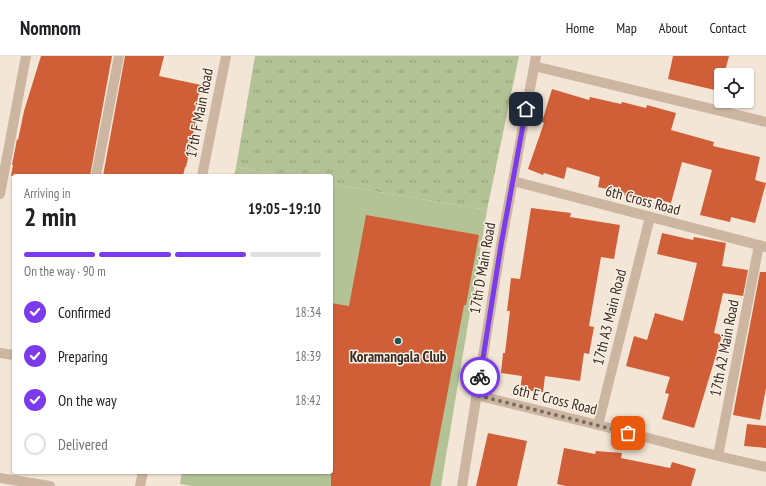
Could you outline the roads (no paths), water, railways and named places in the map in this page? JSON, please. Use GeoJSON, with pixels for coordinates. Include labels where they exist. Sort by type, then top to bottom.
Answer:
{"type":"FeatureCollection","features":[{"type":"Feature","properties":{"kind":"street"},"geometry":{"type":"LineString","coordinates":[[0,194],[26,56]]}},
{"type":"Feature","properties":{"kind":"street"},"geometry":{"type":"LineString","coordinates":[[96,174],[119,56]]}},
{"type":"Feature","properties":{"kind":"street","name":"17th F Main Road"},"geometry":{"type":"LineString","coordinates":[[202,174],[226,56]]}},
{"type":"Feature","properties":{"kind":"street"},"geometry":{"type":"LineString","coordinates":[[535,61],[766,122]]}},
{"type":"Feature","properties":{"kind":"street","name":"17th D Main Road"},"geometry":{"type":"LineString","coordinates":[[462,486],[501,245],[535,61]]}},
{"type":"Feature","properties":{"kind":"street","name":"6th Cross Road"},"geometry":{"type":"LineString","coordinates":[[513,182],[763,246]]}},
{"type":"Feature","properties":{"kind":"street","name":"17th A3 Main Road"},"geometry":{"type":"LineString","coordinates":[[598,425],[650,217]]}},
{"type":"Feature","properties":{"kind":"street","name":"17th A2 Main Road"},"geometry":{"type":"LineString","coordinates":[[718,456],[763,246]]}},
{"type":"Feature","properties":{"kind":"street"},"geometry":{"type":"LineString","coordinates":[[0,353],[12,355]]}},
{"type":"Feature","properties":{"kind":"street","name":"6th E Cross Road"},"geometry":{"type":"LineString","coordinates":[[476,395],[766,467]]}},
{"type":"Feature","properties":{"kind":"street"},"geometry":{"type":"LineString","coordinates":[[140,486],[143,474]]}},
{"type":"Feature","properties":{"kind":"street"},"geometry":{"type":"LineString","coordinates":[[0,478],[50,486]]}},
{"type":"Feature","properties":{"kind":"place","name":"Koramangala Club"},"geometry":{"type":"Point","coordinates":[398,341]}}]}
